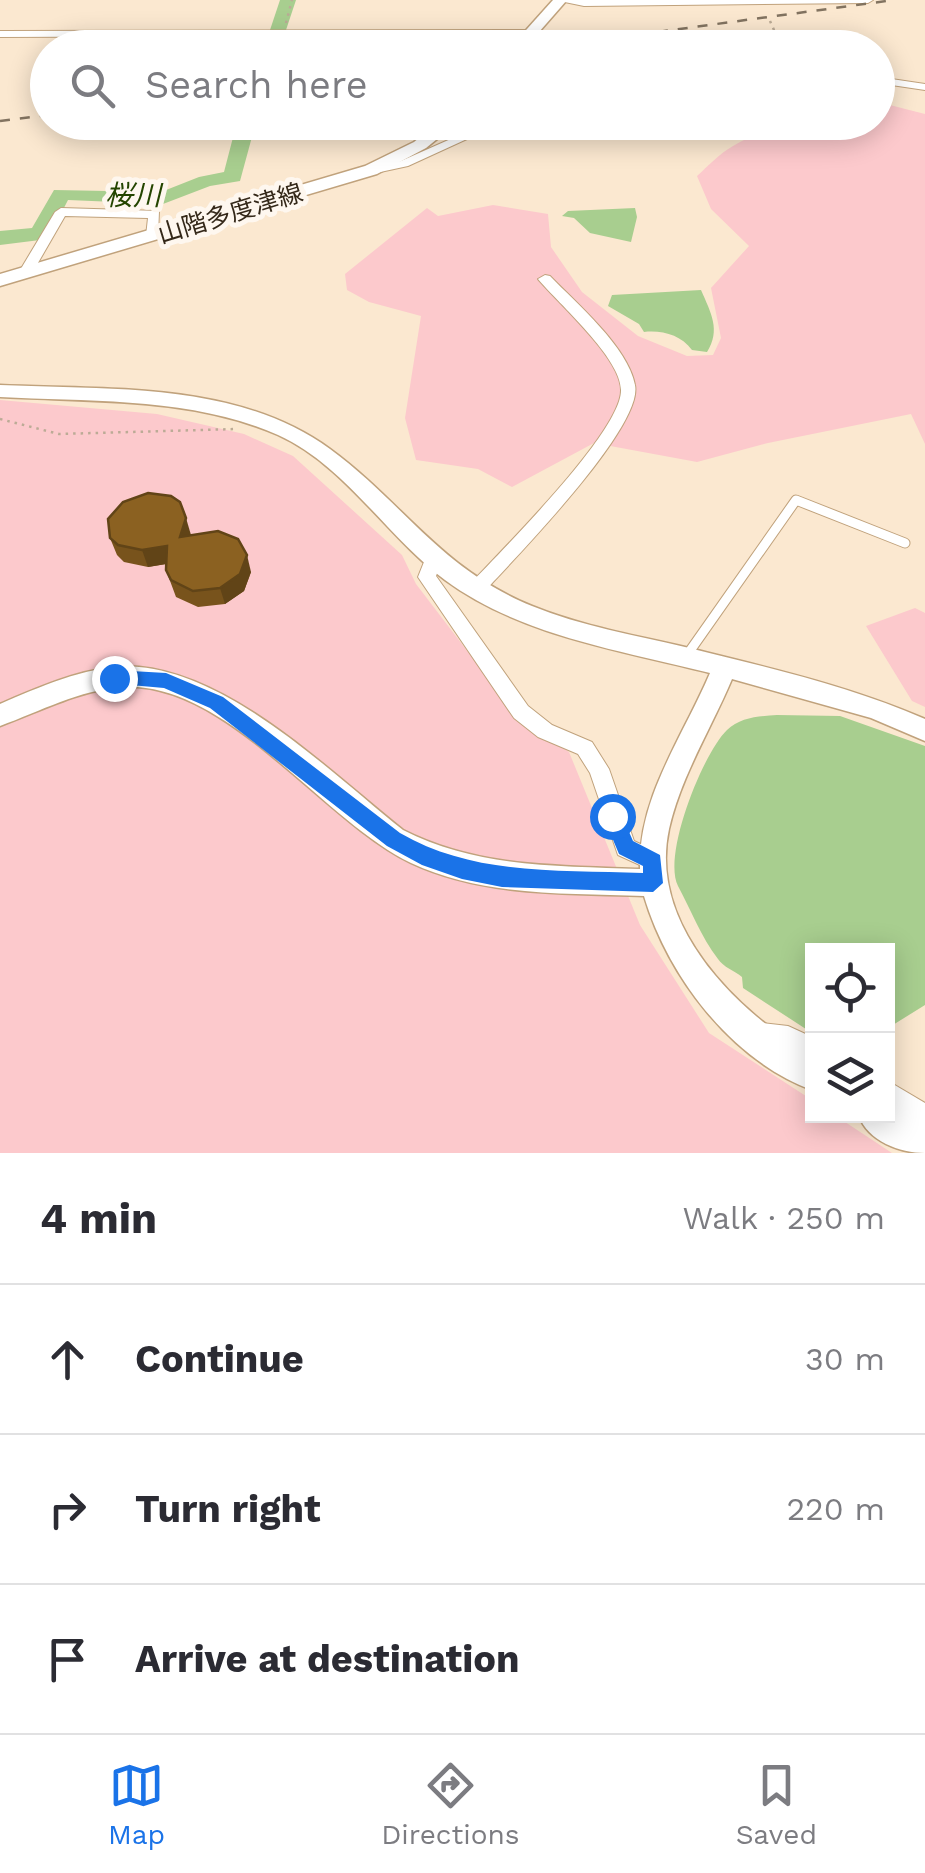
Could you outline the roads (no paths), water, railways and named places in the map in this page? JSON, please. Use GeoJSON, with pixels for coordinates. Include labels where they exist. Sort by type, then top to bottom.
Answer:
{"type":"FeatureCollection","features":[{"type":"Feature","properties":{"kind":"main road"},"geometry":{"type":"LineString","coordinates":[[532,30],[560,0]]}},
{"type":"Feature","properties":{"kind":"main road","name":"山階多度津線"},"geometry":{"type":"LineString","coordinates":[[0,280],[371,170],[427,140]]}},
{"type":"Feature","properties":{"kind":"street"},"geometry":{"type":"LineString","coordinates":[[560,0],[584,4],[868,0]]}},
{"type":"Feature","properties":{"kind":"street"},"geometry":{"type":"LineString","coordinates":[[0,34],[30,34]]}},
{"type":"Feature","properties":{"kind":"street"},"geometry":{"type":"LineString","coordinates":[[895,83],[925,88]]}},
{"type":"Feature","properties":{"kind":"street"},"geometry":{"type":"LineString","coordinates":[[371,170],[404,164],[458,140]]}},
{"type":"Feature","properties":{"kind":"street"},"geometry":{"type":"LineString","coordinates":[[26,272],[61,212],[155,214],[152,236]]}},
{"type":"Feature","properties":{"kind":"street"},"geometry":{"type":"LineString","coordinates":[[476,589],[587,464],[626,409],[630,394],[620,368],[545,278]]}},
{"type":"Feature","properties":{"kind":"street"},"geometry":{"type":"LineString","coordinates":[[0,391],[192,404],[260,419],[299,436],[325,456],[476,589],[549,622],[876,709],[925,730]]}},
{"type":"Feature","properties":{"kind":"street"},"geometry":{"type":"LineString","coordinates":[[434,556],[427,577],[521,712],[545,731],[585,748],[600,769],[626,848],[653,872]]}},
{"type":"Feature","properties":{"kind":"street"},"geometry":{"type":"LineString","coordinates":[[724,668],[662,805],[653,872],[666,924],[685,962],[751,1034],[805,1069]]}},
{"type":"Feature","properties":{"kind":"street"},"geometry":{"type":"LineString","coordinates":[[4,715],[114,678],[166,681],[216,702],[394,839],[422,856],[462,870],[502,877],[653,872]]}},
{"type":"Feature","properties":{"kind":"street"},"geometry":{"type":"LineString","coordinates":[[751,1034],[788,1038],[805,1046]]}},
{"type":"Feature","properties":{"kind":"street"},"geometry":{"type":"LineString","coordinates":[[895,1098],[925,1118]]}},
{"type":"Feature","properties":{"kind":"street"},"geometry":{"type":"LineString","coordinates":[[886,1123],[925,1149]]}},
{"type":"Feature","properties":{"kind":"lane"},"geometry":{"type":"LineString","coordinates":[[685,657],[796,500],[905,543]]}},
{"type":"Feature","properties":{"kind":"waterway","name":"桜川"},"geometry":{"type":"LineString","coordinates":[[278,30],[288,0]]}},
{"type":"Feature","properties":{"kind":"waterway","name":"桜川"},"geometry":{"type":"LineString","coordinates":[[0,238],[40,234],[61,194],[163,198],[206,181],[233,177],[242,140]]}},
{"type":"Feature","properties":{"kind":"railway"},"geometry":{"type":"LineString","coordinates":[[672,30],[894,0]]}},
{"type":"Feature","properties":{"kind":"railway"},"geometry":{"type":"LineString","coordinates":[[0,121],[30,117]]}}]}
